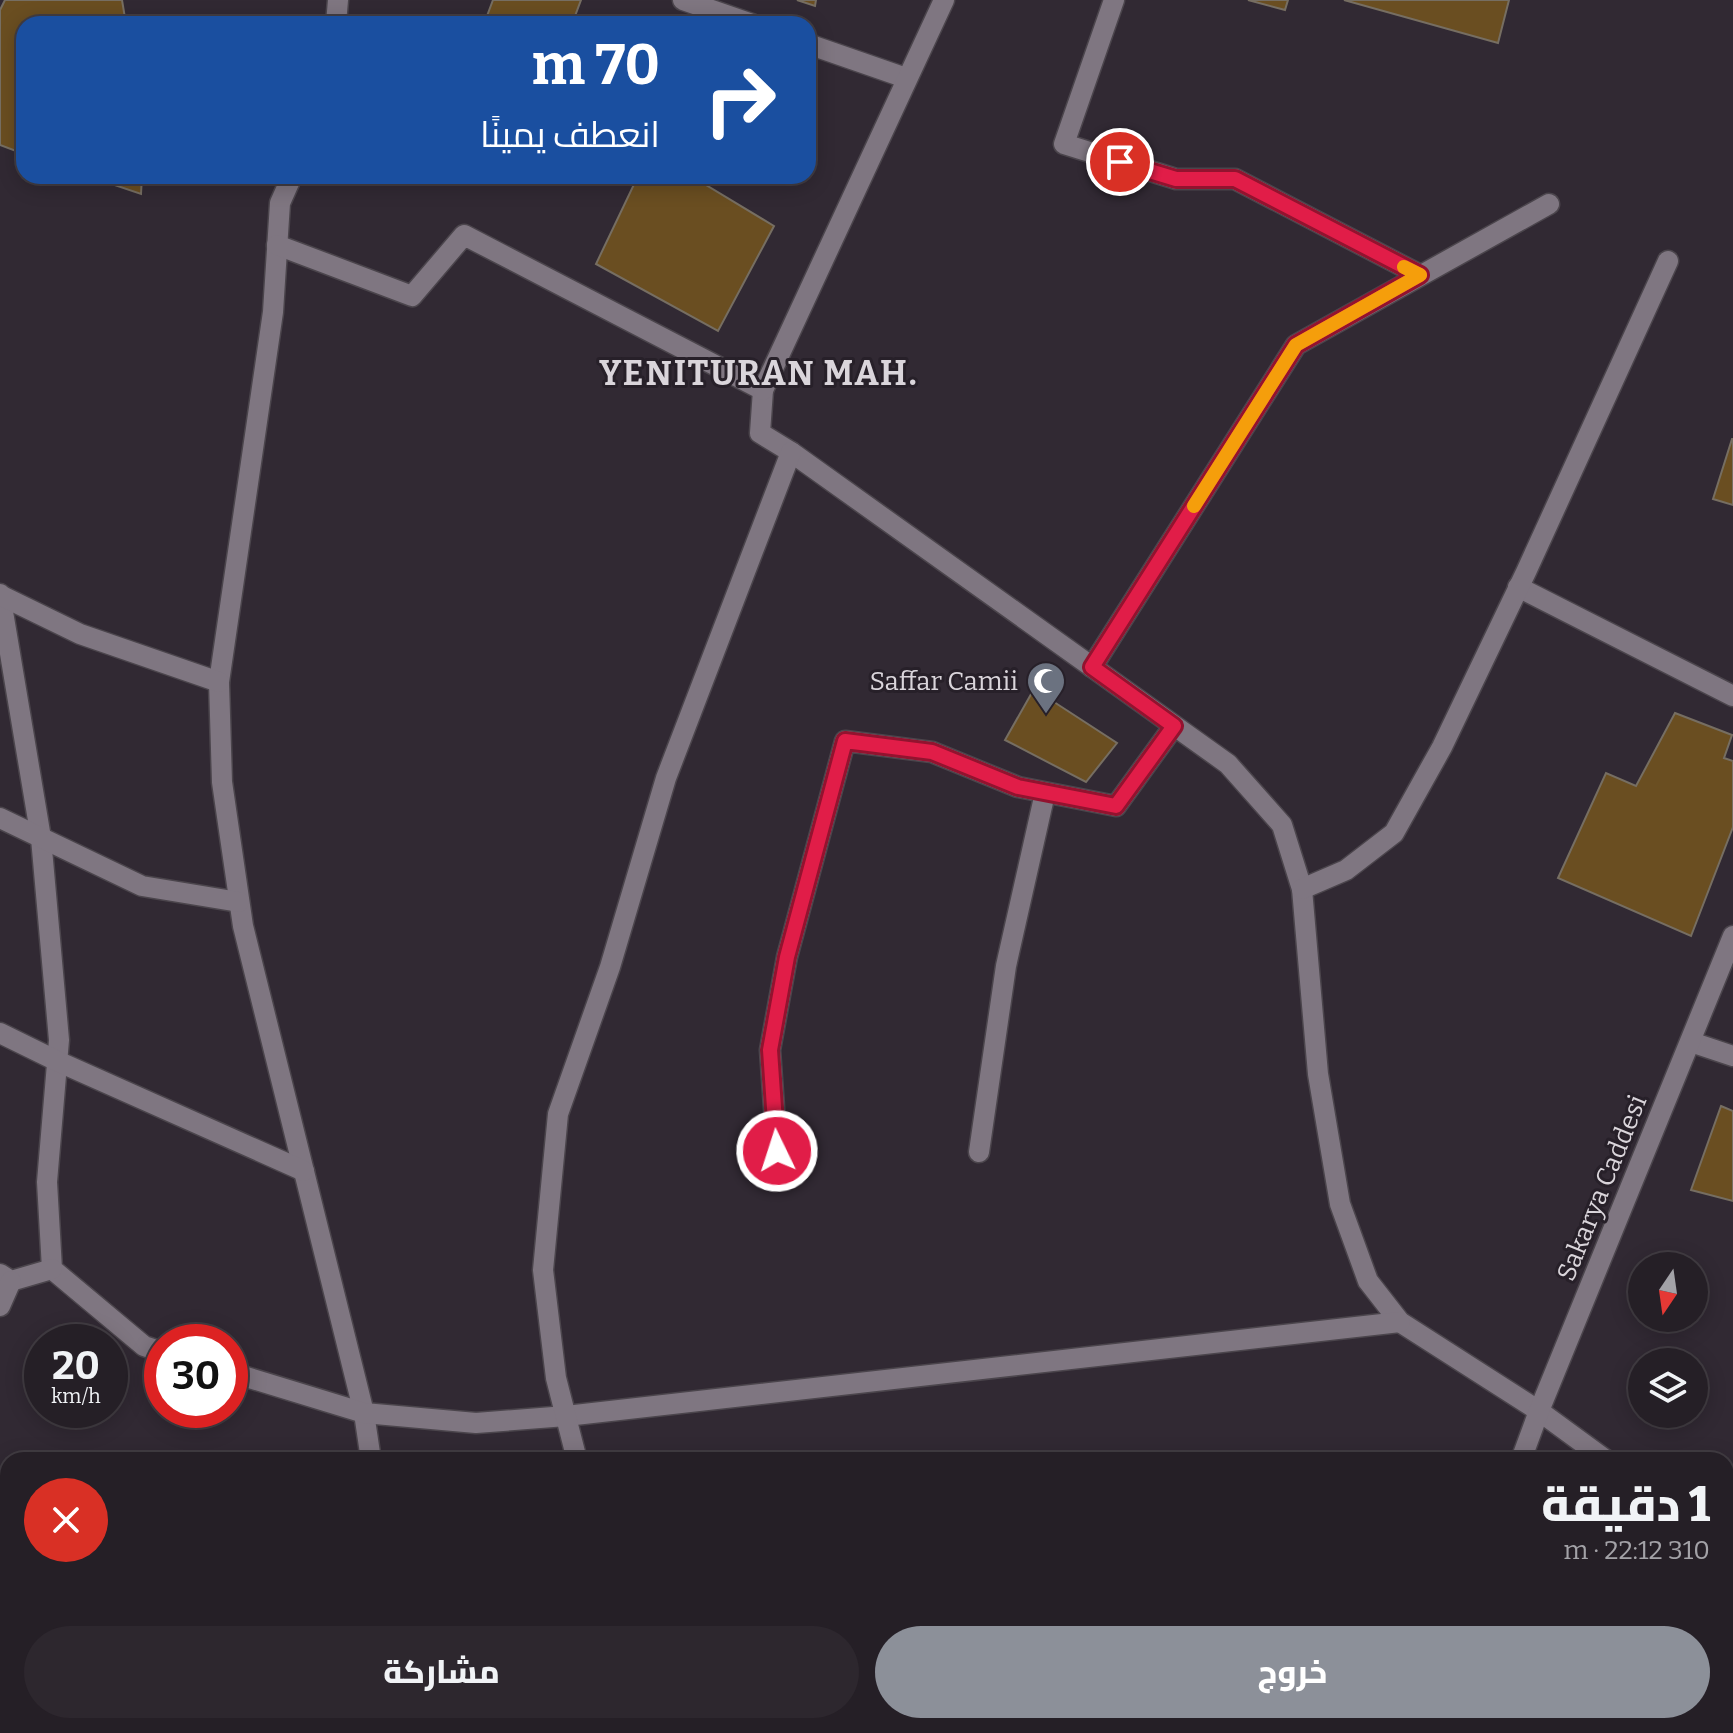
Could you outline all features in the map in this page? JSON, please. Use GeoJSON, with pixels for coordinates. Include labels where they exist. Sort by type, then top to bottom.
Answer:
{"type":"FeatureCollection","features":[{"type":"Feature","properties":{"kind":"street"},"geometry":{"type":"LineString","coordinates":[[683,0],[729,16]]}},
{"type":"Feature","properties":{"kind":"street"},"geometry":{"type":"LineString","coordinates":[[944,0],[763,390],[760,433],[1228,764],[1282,825],[1302,889],[1318,1074],[1340,1204],[1368,1281],[1400,1322],[1539,1411],[1595,1452]]}},
{"type":"Feature","properties":{"kind":"street"},"geometry":{"type":"LineString","coordinates":[[1114,0],[1064,144],[1176,179],[1235,179],[1420,275]]}},
{"type":"Feature","properties":{"kind":"street"},"geometry":{"type":"LineString","coordinates":[[816,47],[906,78]]}},
{"type":"Feature","properties":{"kind":"street"},"geometry":{"type":"LineString","coordinates":[[288,184],[280,203],[273,312],[219,682],[222,782],[243,926],[364,1413],[370,1452]]}},
{"type":"Feature","properties":{"kind":"street"},"geometry":{"type":"LineString","coordinates":[[1092,667],[1296,345],[1549,204]]}},
{"type":"Feature","properties":{"kind":"street"},"geometry":{"type":"LineString","coordinates":[[277,245],[412,296],[464,235],[763,390]]}},
{"type":"Feature","properties":{"kind":"street"},"geometry":{"type":"LineString","coordinates":[[1302,889],[1346,870],[1394,833],[1442,747],[1668,261]]}},
{"type":"Feature","properties":{"kind":"street"},"geometry":{"type":"LineString","coordinates":[[575,1452],[556,1378],[543,1270],[558,1114],[610,967],[666,778],[791,452]]}},
{"type":"Feature","properties":{"kind":"street"},"geometry":{"type":"LineString","coordinates":[[1518,587],[1733,696]]}},
{"type":"Feature","properties":{"kind":"street"},"geometry":{"type":"LineString","coordinates":[[0,595],[80,634],[219,682]]}},
{"type":"Feature","properties":{"kind":"street"},"geometry":{"type":"LineString","coordinates":[[0,595],[41,838],[59,1040],[47,1182],[52,1269],[144,1346]]}},
{"type":"Feature","properties":{"kind":"street"},"geometry":{"type":"LineString","coordinates":[[777,1151],[770,1050],[787,957],[845,741],[932,752],[1018,787],[1116,806],[1174,726]]}},
{"type":"Feature","properties":{"kind":"street"},"geometry":{"type":"LineString","coordinates":[[979,1152],[1006,966],[1045,793]]}},
{"type":"Feature","properties":{"kind":"street"},"geometry":{"type":"LineString","coordinates":[[0,818],[142,886],[239,902]]}},
{"type":"Feature","properties":{"kind":"street","name":"Sakarya Caddesi"},"geometry":{"type":"LineString","coordinates":[[1524,1452],[1733,936]]}},
{"type":"Feature","properties":{"kind":"street"},"geometry":{"type":"LineString","coordinates":[[0,1033],[304,1171]]}},
{"type":"Feature","properties":{"kind":"street"},"geometry":{"type":"LineString","coordinates":[[1691,1042],[1733,1056]]}},
{"type":"Feature","properties":{"kind":"street"},"geometry":{"type":"LineString","coordinates":[[0,1306],[5,1277],[52,1269]]}},
{"type":"Feature","properties":{"kind":"street"},"geometry":{"type":"LineString","coordinates":[[248,1378],[364,1413],[476,1423],[566,1416],[1400,1322]]}},
{"type":"Feature","properties":{"kind":"building"},"geometry":{"type":"Polygon","coordinates":[[[5,0],[122,0],[125,16],[16,16],[16,151],[0,145],[0,10],[5,0]]]}},
{"type":"Feature","properties":{"kind":"building"},"geometry":{"type":"Polygon","coordinates":[[[493,0],[581,0],[575,16],[487,16],[493,0]]]}},
{"type":"Feature","properties":{"kind":"building"},"geometry":{"type":"Polygon","coordinates":[[[797,0],[816,0],[815,6],[797,0]]]}},
{"type":"Feature","properties":{"kind":"building"},"geometry":{"type":"Polygon","coordinates":[[[1248,0],[1288,0],[1285,10],[1248,0]]]}},
{"type":"Feature","properties":{"kind":"building"},"geometry":{"type":"Polygon","coordinates":[[[1344,0],[1509,0],[1498,43],[1344,0]]]}},
{"type":"Feature","properties":{"kind":"building"},"geometry":{"type":"Polygon","coordinates":[[[112,184],[142,184],[141,194],[112,184]]]}},
{"type":"Feature","properties":{"kind":"building"},"geometry":{"type":"Polygon","coordinates":[[[634,184],[704,184],[774,226],[718,331],[596,264],[634,184]]]}},
{"type":"Feature","properties":{"kind":"building"},"geometry":{"type":"Polygon","coordinates":[[[1733,439],[1733,505],[1713,499],[1733,439]]]}},
{"type":"Feature","properties":{"kind":"building","name":"Saffar Camii"},"geometry":{"type":"Polygon","coordinates":[[[1034,689],[1117,743],[1086,782],[1005,740],[1034,689]]]}},
{"type":"Feature","properties":{"kind":"building"},"geometry":{"type":"Polygon","coordinates":[[[1675,713],[1732,735],[1724,758],[1733,761],[1733,827],[1691,936],[1558,878],[1606,773],[1636,786],[1675,713]]]}},
{"type":"Feature","properties":{"kind":"building"},"geometry":{"type":"Polygon","coordinates":[[[1721,1106],[1733,1111],[1733,1201],[1691,1190],[1721,1106]]]}},
{"type":"Feature","properties":{"kind":"slow traffic"},"geometry":{"type":"LineString","coordinates":[[1194,506],[1296,345],[1420,275],[1404,267]]}},
{"type":"Feature","properties":{"kind":"place","name":"Saffar Camii"},"geometry":{"type":"Point","coordinates":[1046,715]}},
{"type":"Feature","properties":{"kind":"district","name":"YENITURAN MAH."},"geometry":{"type":"Point","coordinates":[759,373]}},
{"type":"Feature","properties":{"kind":"route"},"geometry":{"type":"LineString","coordinates":[[777,1151],[770,1050],[787,957],[845,741],[932,752],[1018,787],[1116,806],[1174,726],[1092,667],[1296,345],[1420,275],[1235,179],[1176,179],[1120,162]]}}]}
